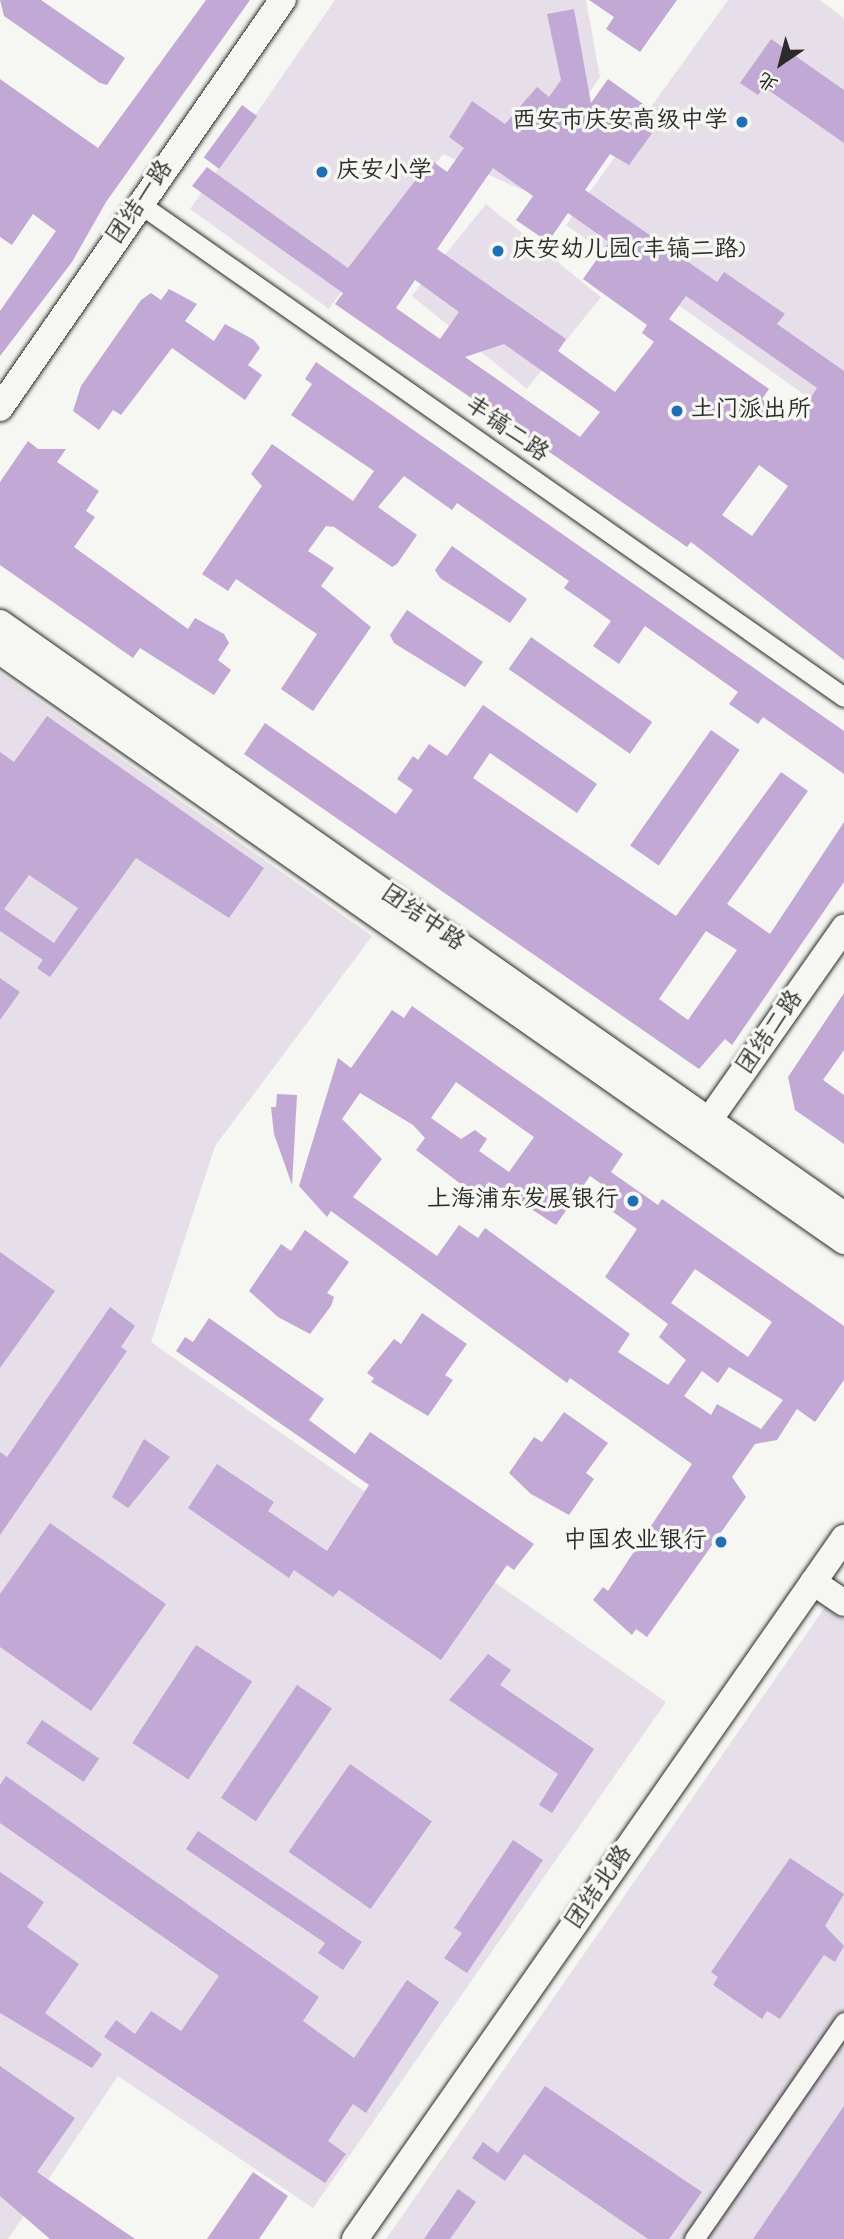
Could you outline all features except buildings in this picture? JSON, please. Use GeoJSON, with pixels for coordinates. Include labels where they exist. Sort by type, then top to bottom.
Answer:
{"type":"FeatureCollection","features":[{"type":"Feature","properties":{"kind":"street","name":"团结一路"},"geometry":{"type":"LineString","coordinates":[[0,408],[283,0]]}},
{"type":"Feature","properties":{"kind":"street","name":"丰镐二路"},"geometry":{"type":"LineString","coordinates":[[140,204],[844,697]]}},
{"type":"Feature","properties":{"kind":"street","name":"团结中路"},"geometry":{"type":"LineString","coordinates":[[0,623],[703,1129],[844,1241]]}},
{"type":"Feature","properties":{"kind":"street","name":"团结中路"},"geometry":{"type":"LineString","coordinates":[[0,651],[703,1129],[844,1215]]}},
{"type":"Feature","properties":{"kind":"street","name":"团结二路"},"geometry":{"type":"LineString","coordinates":[[703,1129],[844,928]]}},
{"type":"Feature","properties":{"kind":"street","name":"团结北路"},"geometry":{"type":"LineString","coordinates":[[355,2239],[813,1581],[840,1553]]}},
{"type":"Feature","properties":{"kind":"street"},"geometry":{"type":"LineString","coordinates":[[813,1581],[844,1603]]}},
{"type":"Feature","properties":{"kind":"street"},"geometry":{"type":"LineString","coordinates":[[694,2239],[841,2031]]}},
{"type":"Feature","properties":{"kind":"shaded area","name":"庆安小学"},"geometry":{"type":"Polygon","coordinates":[[[335,0],[586,0],[600,77],[522,190],[443,154],[329,309],[190,209],[335,0]]]}},
{"type":"Feature","properties":{"kind":"shaded area","name":"西安市庆安高级中学"},"geometry":{"type":"Polygon","coordinates":[[[728,0],[820,0],[844,18],[844,423],[566,225],[728,0]]]}},
{"type":"Feature","properties":{"kind":"shaded area","name":"庆安幼儿园(丰镐二路)"},"geometry":{"type":"Polygon","coordinates":[[[486,204],[601,297],[527,389],[412,296],[486,204]]]}},
{"type":"Feature","properties":{"kind":"shaded area"},"geometry":{"type":"Polygon","coordinates":[[[0,673],[372,936],[215,1146],[151,1342],[666,1702],[313,2208],[118,2076],[8,2239],[0,2239],[0,673]]]}},
{"type":"Feature","properties":{"kind":"shaded area"},"geometry":{"type":"Polygon","coordinates":[[[825,1607],[844,1620],[844,2239],[386,2239],[825,1607]]]}},
{"type":"Feature","properties":{"kind":"place","name":"西安市庆安高级中学"},"geometry":{"type":"Point","coordinates":[742,122]}},
{"type":"Feature","properties":{"kind":"place","name":"庆安小学"},"geometry":{"type":"Point","coordinates":[322,172]}},
{"type":"Feature","properties":{"kind":"place","name":"庆安幼儿园(丰镐二路)"},"geometry":{"type":"Point","coordinates":[498,251]}},
{"type":"Feature","properties":{"kind":"place","name":"土门派出所"},"geometry":{"type":"Point","coordinates":[677,411]}},
{"type":"Feature","properties":{"kind":"place","name":"上海浦东发展银行"},"geometry":{"type":"Point","coordinates":[633,1201]}},
{"type":"Feature","properties":{"kind":"place","name":"中国农业银行"},"geometry":{"type":"Point","coordinates":[721,1542]}}]}
